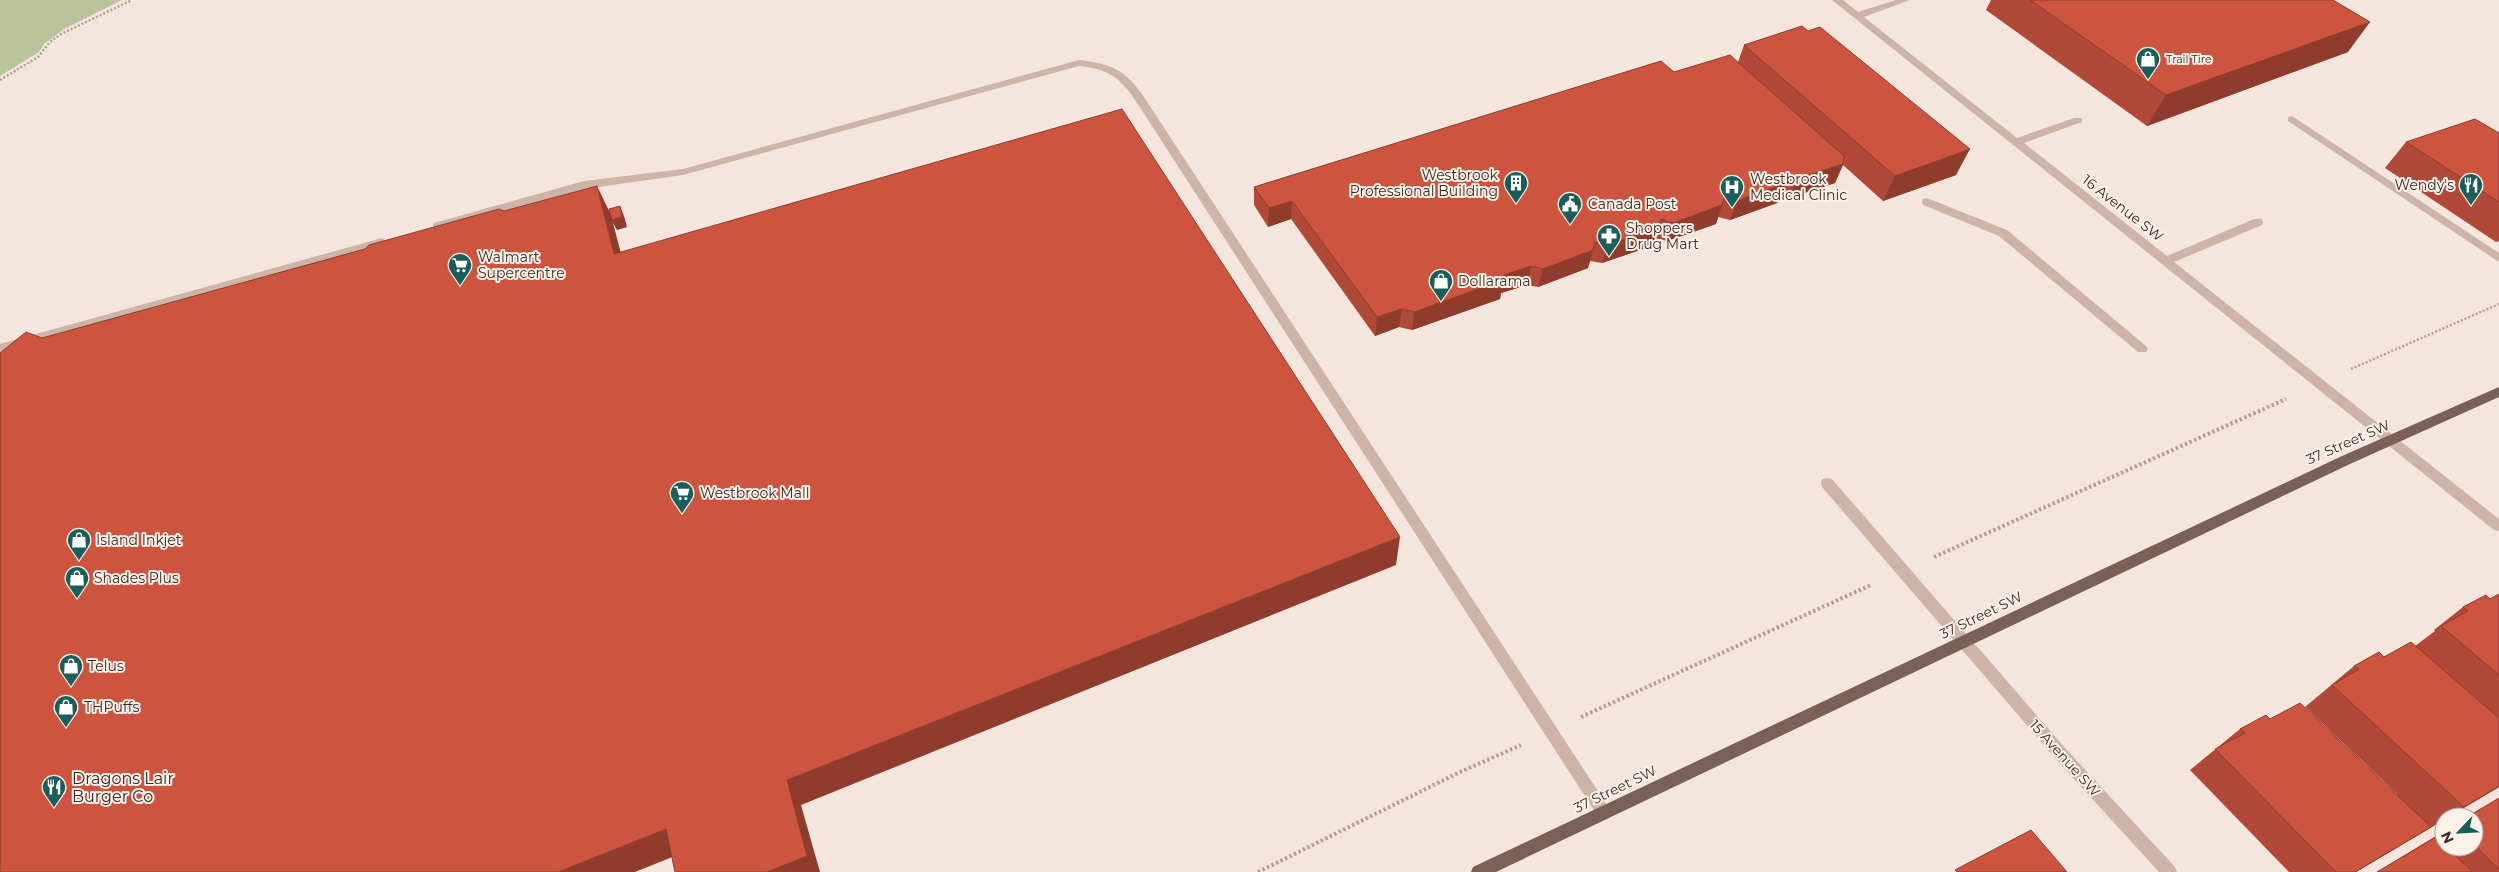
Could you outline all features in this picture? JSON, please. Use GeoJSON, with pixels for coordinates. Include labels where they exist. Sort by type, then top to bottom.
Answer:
{"type":"FeatureCollection","features":[{"type":"Feature","properties":{"kind":"main road","name":"37 Street SW"},"geometry":{"type":"LineString","coordinates":[[1479,872],[2346,460],[2499,392]]}},
{"type":"Feature","properties":{"kind":"street","name":"16 Avenue SW"},"geometry":{"type":"LineString","coordinates":[[1836,0],[2499,526]]}},
{"type":"Feature","properties":{"kind":"street"},"geometry":{"type":"LineString","coordinates":[[1857,16],[1905,0]]}},
{"type":"Feature","properties":{"kind":"street"},"geometry":{"type":"LineString","coordinates":[[423,230],[584,185],[683,172],[1079,63],[1106,65],[1126,78],[1146,108],[1604,813]]}},
{"type":"Feature","properties":{"kind":"street"},"geometry":{"type":"LineString","coordinates":[[2292,119],[2499,258]]}},
{"type":"Feature","properties":{"kind":"street"},"geometry":{"type":"LineString","coordinates":[[2016,142],[2078,120]]}},
{"type":"Feature","properties":{"kind":"street"},"geometry":{"type":"LineString","coordinates":[[1927,202],[2003,233],[2142,349]]}},
{"type":"Feature","properties":{"kind":"street"},"geometry":{"type":"LineString","coordinates":[[2166,261],[2258,222]]}},
{"type":"Feature","properties":{"kind":"street"},"geometry":{"type":"LineString","coordinates":[[0,348],[396,238]]}},
{"type":"Feature","properties":{"kind":"street","name":"15 Avenue SW"},"geometry":{"type":"LineString","coordinates":[[1827,483],[2060,753],[2169,872]]}},
{"type":"Feature","properties":{"kind":"path"},"geometry":{"type":"LineString","coordinates":[[0,80],[38,57],[50,42],[61,34],[132,0]]}},
{"type":"Feature","properties":{"kind":"path"},"geometry":{"type":"LineString","coordinates":[[1258,872],[1458,773],[1904,570],[2499,304]]}},
{"type":"Feature","properties":{"kind":"green space"},"geometry":{"type":"Polygon","coordinates":[[[0,0],[122,0],[64,29],[44,44],[39,52],[0,76],[0,0]]]}},
{"type":"Feature","properties":{"kind":"building"},"geometry":{"type":"Polygon","coordinates":[[[2030,0],[2333,0],[2370,22],[2166,95],[2030,0]]]}},
{"type":"Feature","properties":{"kind":"building"},"geometry":{"type":"Polygon","coordinates":[[[1802,26],[1808,31],[1820,27],[1970,149],[1895,176],[1744,45],[1802,26]]]}},
{"type":"Feature","properties":{"kind":"building","name":"Westbrook Professional Building"},"geometry":{"type":"Polygon","coordinates":[[[1730,55],[1844,156],[1843,164],[1796,179],[1788,178],[1784,184],[1737,201],[1724,198],[1722,205],[1673,223],[1661,219],[1658,228],[1608,245],[1595,242],[1593,250],[1543,269],[1531,266],[1504,275],[1503,280],[1414,312],[1402,309],[1377,317],[1292,201],[1269,208],[1254,187],[1661,61],[1674,72],[1730,55]]]}},
{"type":"Feature","properties":{"kind":"building","name":"Westbrook Mall"},"geometry":{"type":"Polygon","coordinates":[[[1122,109],[1400,537],[787,780],[807,856],[767,872],[675,872],[666,829],[558,872],[0,872],[0,353],[26,332],[42,338],[365,249],[369,245],[499,209],[504,211],[597,186],[614,254],[1122,109]]]}},
{"type":"Feature","properties":{"kind":"building"},"geometry":{"type":"Polygon","coordinates":[[[2475,119],[2499,133],[2499,202],[2406,142],[2475,119]]]}},
{"type":"Feature","properties":{"kind":"building"},"geometry":{"type":"Polygon","coordinates":[[[620,206],[622,217],[612,220],[609,209],[620,206]]]}},
{"type":"Feature","properties":{"kind":"building"},"geometry":{"type":"Polygon","coordinates":[[[2499,594],[2499,675],[2441,626],[2468,611],[2463,607],[2486,595],[2490,599],[2499,594]]]}},
{"type":"Feature","properties":{"kind":"building"},"geometry":{"type":"Polygon","coordinates":[[[2411,642],[2499,718],[2499,786],[2464,807],[2332,685],[2359,669],[2354,666],[2379,652],[2384,657],[2411,642]]]}},
{"type":"Feature","properties":{"kind":"building"},"geometry":{"type":"Polygon","coordinates":[[[2300,703],[2431,827],[2355,872],[2336,872],[2215,749],[2245,733],[2240,729],[2266,715],[2270,719],[2300,703]]]}},
{"type":"Feature","properties":{"kind":"building"},"geometry":{"type":"Polygon","coordinates":[[[2499,798],[2499,869],[2484,855],[2484,807],[2499,798]]]}},
{"type":"Feature","properties":{"kind":"building"},"geometry":{"type":"Polygon","coordinates":[[[2031,830],[2067,872],[1957,872],[1955,870],[2031,830]]]}},
{"type":"Feature","properties":{"kind":"building"},"geometry":{"type":"Polygon","coordinates":[[[2434,838],[2434,857],[2457,857],[2473,872],[2377,872],[2434,838]]]}},
{"type":"Feature","properties":{"kind":"place","name":"Trail Tire"},"geometry":{"type":"Point","coordinates":[2148,80]}},
{"type":"Feature","properties":{"kind":"place","name":"Westbrook Professional Building"},"geometry":{"type":"Point","coordinates":[1516,204]}},
{"type":"Feature","properties":{"kind":"place","name":"Wendy's"},"geometry":{"type":"Point","coordinates":[2471,206]}},
{"type":"Feature","properties":{"kind":"place","name":"Westbrook Medical Clinic"},"geometry":{"type":"Point","coordinates":[1732,208]}},
{"type":"Feature","properties":{"kind":"place","name":"Canada Post"},"geometry":{"type":"Point","coordinates":[1570,225]}},
{"type":"Feature","properties":{"kind":"place","name":"Shoppers Drug Mart"},"geometry":{"type":"Point","coordinates":[1609,257]}},
{"type":"Feature","properties":{"kind":"place","name":"Walmart Supercentre"},"geometry":{"type":"Point","coordinates":[460,286]}},
{"type":"Feature","properties":{"kind":"place","name":"Dollarama"},"geometry":{"type":"Point","coordinates":[1441,302]}},
{"type":"Feature","properties":{"kind":"place","name":"Westbrook Mall"},"geometry":{"type":"Point","coordinates":[682,514]}},
{"type":"Feature","properties":{"kind":"place","name":"Island Inkjet"},"geometry":{"type":"Point","coordinates":[79,561]}},
{"type":"Feature","properties":{"kind":"place","name":"Shades Plus"},"geometry":{"type":"Point","coordinates":[77,599]}},
{"type":"Feature","properties":{"kind":"place","name":"Telus"},"geometry":{"type":"Point","coordinates":[71,687]}},
{"type":"Feature","properties":{"kind":"place","name":"THPuffs"},"geometry":{"type":"Point","coordinates":[66,728]}},
{"type":"Feature","properties":{"kind":"place","name":"Dragons Lair Burger Co"},"geometry":{"type":"Point","coordinates":[54,808]}}]}
